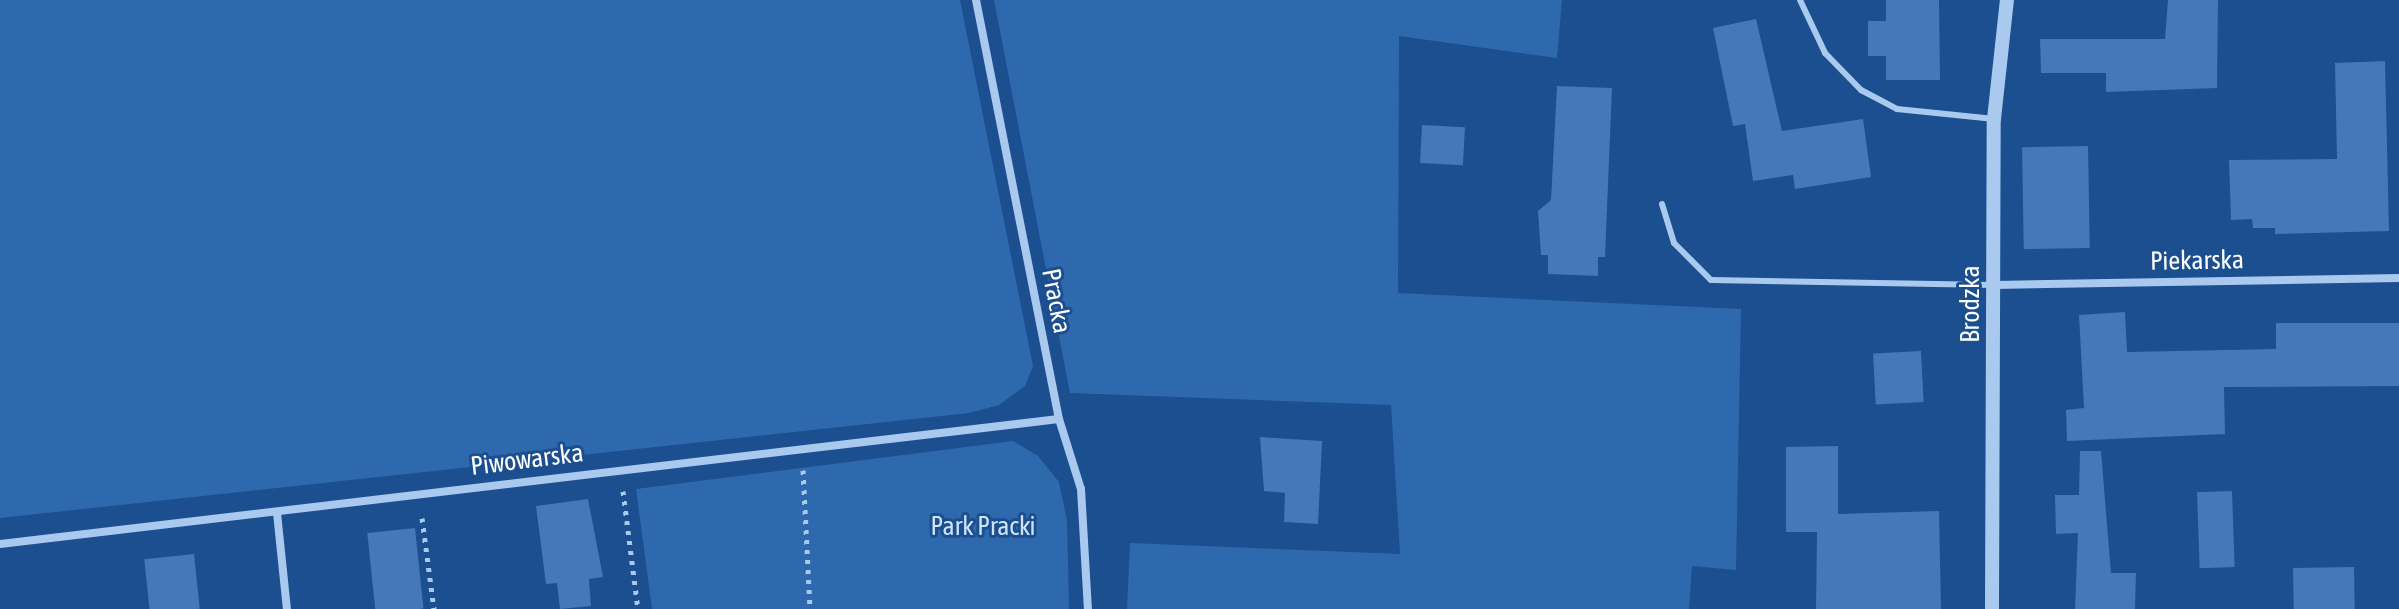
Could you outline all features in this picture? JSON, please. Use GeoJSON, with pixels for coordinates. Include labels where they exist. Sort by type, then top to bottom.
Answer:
{"type":"FeatureCollection","features":[{"type":"Feature","properties":{"kind":"street","name":"Pracka"},"geometry":{"type":"LineString","coordinates":[[976,0],[1059,419],[1081,489],[1088,609]]}},
{"type":"Feature","properties":{"kind":"street","name":"Brodzka"},"geometry":{"type":"LineString","coordinates":[[1992,609],[1994,119],[2007,0]]}},
{"type":"Feature","properties":{"kind":"street","name":"Piekarska"},"geometry":{"type":"LineString","coordinates":[[1995,285],[2399,278]]}},
{"type":"Feature","properties":{"kind":"street","name":"Piwowarska"},"geometry":{"type":"LineString","coordinates":[[0,544],[1059,419]]}},
{"type":"Feature","properties":{"kind":"street"},"geometry":{"type":"LineString","coordinates":[[277,513],[287,609]]}},
{"type":"Feature","properties":{"kind":"lane"},"geometry":{"type":"LineString","coordinates":[[1800,0],[1825,53],[1861,90],[1897,109],[1994,119]]}},
{"type":"Feature","properties":{"kind":"lane"},"geometry":{"type":"LineString","coordinates":[[1662,204],[1674,243],[1711,280],[1995,285]]}},
{"type":"Feature","properties":{"kind":"path"},"geometry":{"type":"LineString","coordinates":[[802,449],[810,609]]}},
{"type":"Feature","properties":{"kind":"path"},"geometry":{"type":"LineString","coordinates":[[620,469],[638,609]]}},
{"type":"Feature","properties":{"kind":"path"},"geometry":{"type":"LineString","coordinates":[[419,493],[434,609]]}},
{"type":"Feature","properties":{"kind":"green space"},"geometry":{"type":"Polygon","coordinates":[[[0,0],[960,0],[1033,366],[1025,386],[999,405],[969,413],[0,518],[0,0]]]}},
{"type":"Feature","properties":{"kind":"green space"},"geometry":{"type":"Polygon","coordinates":[[[994,0],[1562,0],[1557,58],[1399,36],[1398,293],[1741,309],[1736,570],[1692,566],[1689,609],[1127,609],[1130,543],[1400,554],[1391,405],[1070,393],[994,0]]]}},
{"type":"Feature","properties":{"kind":"green space","name":"Park Pracki"},"geometry":{"type":"Polygon","coordinates":[[[1013,441],[1038,456],[1059,482],[1067,521],[1069,609],[652,609],[636,489],[1013,441]]]}},
{"type":"Feature","properties":{"kind":"building"},"geometry":{"type":"Polygon","coordinates":[[[1886,0],[1939,0],[1940,80],[1886,80],[1886,56],[1868,56],[1868,21],[1886,21],[1886,0]]]}},
{"type":"Feature","properties":{"kind":"building"},"geometry":{"type":"Polygon","coordinates":[[[2168,0],[2218,0],[2217,88],[2106,92],[2106,73],[2041,73],[2040,39],[2165,39],[2168,0]]]}},
{"type":"Feature","properties":{"kind":"building"},"geometry":{"type":"Polygon","coordinates":[[[1756,19],[1782,131],[1863,119],[1871,177],[1795,189],[1793,175],[1753,181],[1745,124],[1733,126],[1713,28],[1756,19]]]}},
{"type":"Feature","properties":{"kind":"building"},"geometry":{"type":"Polygon","coordinates":[[[2385,61],[2389,231],[2275,234],[2275,228],[2253,228],[2252,219],[2231,220],[2229,160],[2337,159],[2335,63],[2385,61]]]}},
{"type":"Feature","properties":{"kind":"building"},"geometry":{"type":"Polygon","coordinates":[[[1557,86],[1612,88],[1605,257],[1598,257],[1598,276],[1548,274],[1548,255],[1541,255],[1538,211],[1551,200],[1557,86]]]}},
{"type":"Feature","properties":{"kind":"building"},"geometry":{"type":"Polygon","coordinates":[[[1422,125],[1465,127],[1463,165],[1420,163],[1422,125]]]}},
{"type":"Feature","properties":{"kind":"building"},"geometry":{"type":"Polygon","coordinates":[[[2088,146],[2090,248],[2024,249],[2022,147],[2088,146]]]}},
{"type":"Feature","properties":{"kind":"building"},"geometry":{"type":"Polygon","coordinates":[[[2125,312],[2127,352],[2276,349],[2276,323],[2399,323],[2399,386],[2224,387],[2225,434],[2067,441],[2066,410],[2084,408],[2079,315],[2125,312]]]}},
{"type":"Feature","properties":{"kind":"building"},"geometry":{"type":"Polygon","coordinates":[[[1921,351],[1924,402],[1876,404],[1873,354],[1921,351]]]}},
{"type":"Feature","properties":{"kind":"building"},"geometry":{"type":"Polygon","coordinates":[[[1260,437],[1322,441],[1318,524],[1284,522],[1285,493],[1264,491],[1260,437]]]}},
{"type":"Feature","properties":{"kind":"building"},"geometry":{"type":"Polygon","coordinates":[[[1838,446],[1838,514],[1939,511],[1941,609],[1816,609],[1817,532],[1786,532],[1786,447],[1838,446]]]}},
{"type":"Feature","properties":{"kind":"building"},"geometry":{"type":"Polygon","coordinates":[[[2080,451],[2101,451],[2111,573],[2136,573],[2135,609],[2075,609],[2078,533],[2056,534],[2055,495],[2079,495],[2080,451]]]}},
{"type":"Feature","properties":{"kind":"building"},"geometry":{"type":"Polygon","coordinates":[[[2232,491],[2235,567],[2200,568],[2197,492],[2232,491]]]}},
{"type":"Feature","properties":{"kind":"building"},"geometry":{"type":"Polygon","coordinates":[[[588,499],[603,577],[589,579],[591,606],[560,609],[557,583],[546,584],[536,506],[588,499]]]}},
{"type":"Feature","properties":{"kind":"building"},"geometry":{"type":"Polygon","coordinates":[[[415,528],[423,609],[375,609],[367,533],[415,528]]]}},
{"type":"Feature","properties":{"kind":"building"},"geometry":{"type":"Polygon","coordinates":[[[194,554],[200,609],[150,609],[144,559],[194,554]]]}},
{"type":"Feature","properties":{"kind":"building"},"geometry":{"type":"Polygon","coordinates":[[[2354,567],[2355,609],[2294,609],[2293,568],[2354,567]]]}}]}
